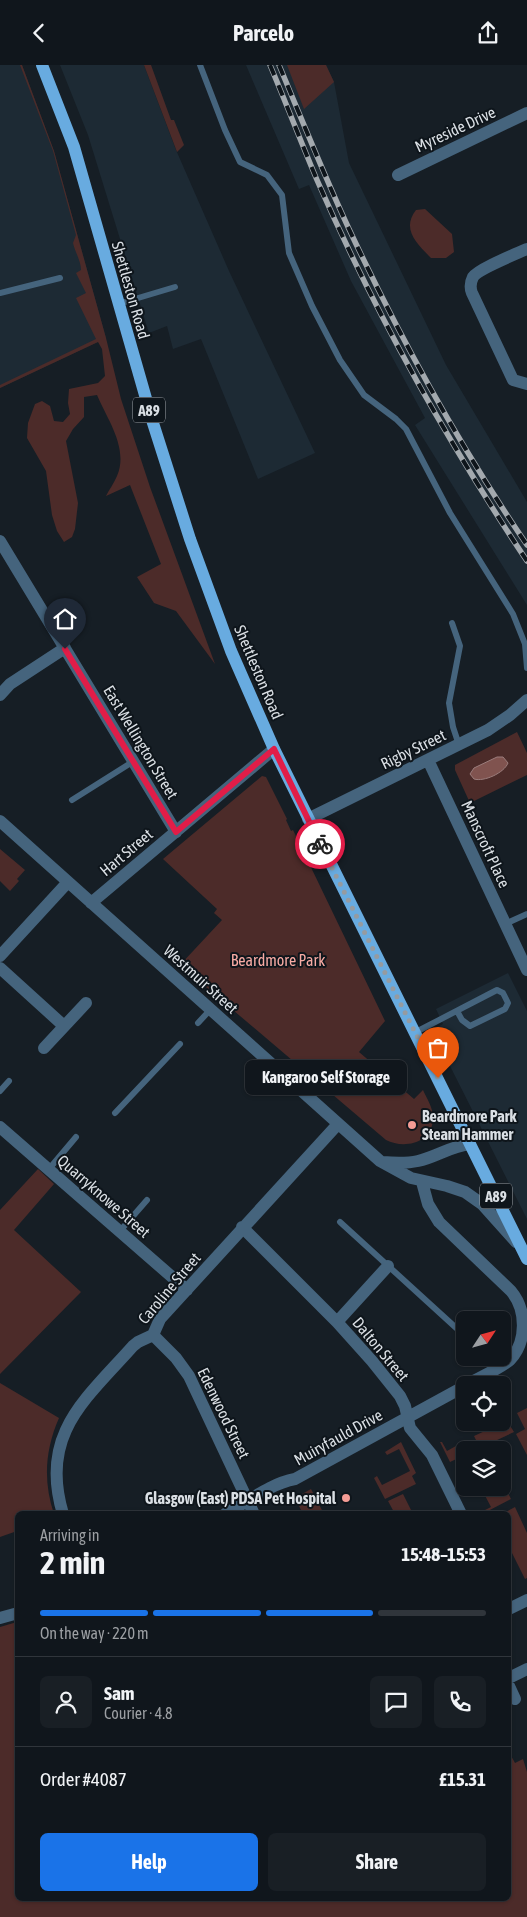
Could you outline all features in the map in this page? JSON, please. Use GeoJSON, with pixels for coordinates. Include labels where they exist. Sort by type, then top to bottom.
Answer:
{"type":"FeatureCollection","features":[{"type":"Feature","properties":{"kind":"main road","name":"Shettleston Road"},"geometry":{"type":"LineString","coordinates":[[42,65],[74,147],[153,423],[190,539],[231,651],[274,749],[308,819],[525,1254]]}},
{"type":"Feature","properties":{"kind":"street","name":"Myreside Drive"},"geometry":{"type":"LineString","coordinates":[[398,175],[527,113]]}},
{"type":"Feature","properties":{"kind":"street"},"geometry":{"type":"LineString","coordinates":[[527,249],[480,271],[472,278],[470,283],[472,293],[513,381],[527,384]]}},
{"type":"Feature","properties":{"kind":"street","name":"East Wellington Street"},"geometry":{"type":"LineString","coordinates":[[0,541],[176,832]]}},
{"type":"Feature","properties":{"kind":"street"},"geometry":{"type":"LineString","coordinates":[[0,695],[10,684],[65,649]]}},
{"type":"Feature","properties":{"kind":"street","name":"Rigby Street"},"geometry":{"type":"LineString","coordinates":[[308,819],[498,725],[527,699]]}},
{"type":"Feature","properties":{"kind":"street","name":"Hart Street"},"geometry":{"type":"LineString","coordinates":[[91,903],[274,749]]}},
{"type":"Feature","properties":{"kind":"street","name":"Manscroft Place"},"geometry":{"type":"LineString","coordinates":[[428,760],[527,970]]}},
{"type":"Feature","properties":{"kind":"street","name":"Westmuir Street"},"geometry":{"type":"LineString","coordinates":[[0,821],[380,1161],[398,1173],[422,1182],[455,1188],[474,1197],[525,1254]]}},
{"type":"Feature","properties":{"kind":"street"},"geometry":{"type":"LineString","coordinates":[[0,956],[68,882]]}},
{"type":"Feature","properties":{"kind":"street"},"geometry":{"type":"LineString","coordinates":[[0,968],[64,1027]]}},
{"type":"Feature","properties":{"kind":"street"},"geometry":{"type":"LineString","coordinates":[[44,1048],[86,1003]]}},
{"type":"Feature","properties":{"kind":"street","name":"Caroline Street"},"geometry":{"type":"LineString","coordinates":[[62,1511],[56,1484],[56,1466],[60,1442],[66,1428],[82,1403],[133,1346],[152,1335],[160,1319],[338,1124]]}},
{"type":"Feature","properties":{"kind":"street","name":"Quarryknowe Street"},"geometry":{"type":"LineString","coordinates":[[0,1127],[187,1290]]}},
{"type":"Feature","properties":{"kind":"street"},"geometry":{"type":"LineString","coordinates":[[380,1161],[408,1163],[420,1161],[459,1145],[470,1144]]}},
{"type":"Feature","properties":{"kind":"street","name":"Muiryfauld Drive"},"geometry":{"type":"LineString","coordinates":[[422,1182],[428,1204],[439,1222],[518,1298],[524,1313],[525,1330],[519,1349],[512,1358],[482,1376]]}},
{"type":"Feature","properties":{"kind":"street","name":"Dalton Street"},"geometry":{"type":"LineString","coordinates":[[242,1227],[337,1322],[400,1396],[405,1406],[406,1417],[412,1433],[432,1455],[460,1511]]}},
{"type":"Feature","properties":{"kind":"street"},"geometry":{"type":"LineString","coordinates":[[337,1322],[388,1266]]}},
{"type":"Feature","properties":{"kind":"street","name":"Edenwood Street"},"geometry":{"type":"LineString","coordinates":[[152,1335],[176,1358],[189,1376],[253,1511]]}},
{"type":"Feature","properties":{"kind":"street","name":"Muiryfauld Drive"},"geometry":{"type":"LineString","coordinates":[[230,1511],[286,1480],[295,1479],[456,1390]]}},
{"type":"Feature","properties":{"kind":"street"},"geometry":{"type":"LineString","coordinates":[[511,1608],[527,1600]]}},
{"type":"Feature","properties":{"kind":"street"},"geometry":{"type":"LineString","coordinates":[[0,1618],[15,1614]]}},
{"type":"Feature","properties":{"kind":"street"},"geometry":{"type":"LineString","coordinates":[[511,1677],[527,1669]]}},
{"type":"Feature","properties":{"kind":"street"},"geometry":{"type":"LineString","coordinates":[[511,1691],[515,1699]]}},
{"type":"Feature","properties":{"kind":"lane"},"geometry":{"type":"LineString","coordinates":[[200,65],[225,130],[240,162],[267,175],[282,195],[289,253],[312,305],[340,360],[364,395],[406,429],[450,513],[514,614],[525,645],[527,668]]}},
{"type":"Feature","properties":{"kind":"lane"},"geometry":{"type":"LineString","coordinates":[[0,293],[60,277]]}},
{"type":"Feature","properties":{"kind":"lane"},"geometry":{"type":"LineString","coordinates":[[118,304],[175,287]]}},
{"type":"Feature","properties":{"kind":"lane"},"geometry":{"type":"LineString","coordinates":[[452,623],[460,646],[449,703],[458,745]]}},
{"type":"Feature","properties":{"kind":"lane"},"geometry":{"type":"LineString","coordinates":[[72,800],[134,761]]}},
{"type":"Feature","properties":{"kind":"lane"},"geometry":{"type":"LineString","coordinates":[[505,924],[527,914]]}},
{"type":"Feature","properties":{"kind":"lane"},"geometry":{"type":"LineString","coordinates":[[414,1033],[497,990],[503,993],[508,1003],[505,1009],[470,1026],[462,1020],[457,1011]]}},
{"type":"Feature","properties":{"kind":"lane"},"geometry":{"type":"LineString","coordinates":[[198,1023],[210,1010]]}},
{"type":"Feature","properties":{"kind":"lane"},"geometry":{"type":"LineString","coordinates":[[115,1113],[180,1044]]}},
{"type":"Feature","properties":{"kind":"lane"},"geometry":{"type":"LineString","coordinates":[[0,1091],[9,1081]]}},
{"type":"Feature","properties":{"kind":"lane"},"geometry":{"type":"LineString","coordinates":[[49,1169],[76,1137]]}},
{"type":"Feature","properties":{"kind":"lane"},"geometry":{"type":"LineString","coordinates":[[120,1231],[147,1200]]}},
{"type":"Feature","properties":{"kind":"lane"},"geometry":{"type":"LineString","coordinates":[[340,1222],[456,1327]]}},
{"type":"Feature","properties":{"kind":"shaded area"},"geometry":{"type":"Polygon","coordinates":[[[0,65],[22,65],[54,151],[106,338],[0,388],[0,65]]]}},
{"type":"Feature","properties":{"kind":"shaded area"},"geometry":{"type":"Polygon","coordinates":[[[60,65],[144,65],[176,150],[229,271],[315,453],[258,479],[201,339],[173,349],[167,326],[149,333],[88,135],[60,65]]]}},
{"type":"Feature","properties":{"kind":"shaded area"},"geometry":{"type":"Polygon","coordinates":[[[246,65],[326,65],[334,82],[349,163],[446,365],[527,502],[527,605],[415,425],[425,418],[351,281],[309,185],[299,189],[246,65]]]}},
{"type":"Feature","properties":{"kind":"shaded area"},"geometry":{"type":"Polygon","coordinates":[[[497,757],[503,757],[508,763],[498,773],[478,780],[474,779],[470,774],[474,768],[497,757]]]}},
{"type":"Feature","properties":{"kind":"shaded area"},"geometry":{"type":"Polygon","coordinates":[[[508,973],[527,1011],[527,1219],[433,1029],[443,1024],[436,1009],[508,973]]]}},
{"type":"Feature","properties":{"kind":"green space"},"geometry":{"type":"Polygon","coordinates":[[[20,65],[22,65],[54,151],[121,399],[150,487],[215,664],[176,611],[154,603],[137,577],[161,564],[130,485],[106,496],[117,476],[120,455],[119,444],[97,395],[84,397],[84,417],[73,429],[66,441],[78,503],[75,529],[72,537],[64,542],[57,531],[52,515],[46,471],[27,438],[28,423],[35,404],[42,401],[50,406],[54,421],[63,422],[70,414],[68,403],[69,389],[98,383],[105,376],[102,349],[98,342],[0,388],[0,385],[96,339],[76,298],[86,293],[76,273],[81,270],[73,243],[76,235],[53,151],[20,65]]]}},
{"type":"Feature","properties":{"kind":"green space"},"geometry":{"type":"Polygon","coordinates":[[[144,65],[151,65],[171,120],[174,120],[184,145],[177,152],[144,65]]]}},
{"type":"Feature","properties":{"kind":"green space"},"geometry":{"type":"Polygon","coordinates":[[[287,65],[326,65],[334,82],[304,109],[287,65]]]}},
{"type":"Feature","properties":{"kind":"green space"},"geometry":{"type":"Polygon","coordinates":[[[425,209],[452,234],[454,252],[446,258],[431,258],[416,242],[410,230],[412,217],[416,210],[425,209]]]}},
{"type":"Feature","properties":{"kind":"green space"},"geometry":{"type":"Polygon","coordinates":[[[517,732],[527,753],[527,775],[470,803],[455,770],[455,765],[517,732]]]}},
{"type":"Feature","properties":{"kind":"green space","name":"Beardmore Park"},"geometry":{"type":"Polygon","coordinates":[[[262,776],[266,777],[291,831],[293,830],[385,1021],[359,1052],[414,1099],[423,1090],[430,1104],[433,1120],[427,1135],[422,1139],[408,1144],[393,1143],[386,1140],[180,965],[222,920],[214,913],[217,909],[163,859],[262,776]]]}},
{"type":"Feature","properties":{"kind":"green space"},"geometry":{"type":"Polygon","coordinates":[[[0,849],[25,870],[17,879],[19,881],[10,891],[0,881],[0,849]]]}},
{"type":"Feature","properties":{"kind":"green space"},"geometry":{"type":"Polygon","coordinates":[[[38,1169],[54,1184],[14,1230],[81,1292],[0,1374],[0,1210],[38,1169]]]}},
{"type":"Feature","properties":{"kind":"green space"},"geometry":{"type":"Polygon","coordinates":[[[0,1383],[59,1418],[48,1454],[47,1466],[48,1490],[53,1511],[15,1511],[15,1532],[0,1537],[0,1383]]]}},
{"type":"Feature","properties":{"kind":"green space"},"geometry":{"type":"Polygon","coordinates":[[[527,1408],[527,1455],[516,1434],[525,1429],[517,1413],[527,1408]]]}},
{"type":"Feature","properties":{"kind":"green space"},"geometry":{"type":"Polygon","coordinates":[[[511,1427],[514,1432],[495,1441],[476,1441],[474,1436],[485,1431],[511,1431],[511,1427]]]}},
{"type":"Feature","properties":{"kind":"green space"},"geometry":{"type":"Polygon","coordinates":[[[401,1442],[416,1473],[412,1476],[416,1484],[385,1499],[374,1478],[377,1476],[382,1485],[410,1471],[399,1449],[387,1455],[385,1452],[401,1442]]]}},
{"type":"Feature","properties":{"kind":"green space"},"geometry":{"type":"Polygon","coordinates":[[[440,1442],[442,1442],[447,1451],[456,1446],[456,1459],[450,1462],[440,1442]]]}},
{"type":"Feature","properties":{"kind":"green space"},"geometry":{"type":"Polygon","coordinates":[[[311,1489],[322,1511],[302,1511],[295,1498],[311,1489]]]}},
{"type":"Feature","properties":{"kind":"green space"},"geometry":{"type":"Polygon","coordinates":[[[403,1494],[412,1511],[393,1511],[388,1501],[403,1494]]]}},
{"type":"Feature","properties":{"kind":"green space"},"geometry":{"type":"Polygon","coordinates":[[[485,1496],[510,1496],[511,1499],[486,1511],[491,1507],[485,1496]]]}},
{"type":"Feature","properties":{"kind":"green space"},"geometry":{"type":"Polygon","coordinates":[[[515,1507],[527,1533],[527,1578],[525,1579],[511,1551],[511,1511],[508,1511],[515,1507]]]}},
{"type":"Feature","properties":{"kind":"green space"},"geometry":{"type":"Polygon","coordinates":[[[15,1623],[15,1901],[511,1901],[511,1756],[515,1763],[523,1759],[527,1772],[527,1917],[0,1917],[0,1627],[15,1623]]]}},
{"type":"Feature","properties":{"kind":"railway"},"geometry":{"type":"LineString","coordinates":[[270,65],[317,180],[363,279],[441,423],[497,516],[527,561]]}},
{"type":"Feature","properties":{"kind":"railway"},"geometry":{"type":"LineString","coordinates":[[279,65],[340,209],[410,351],[454,430],[527,545]]}},
{"type":"Feature","properties":{"kind":"way so far"},"geometry":{"type":"LineString","coordinates":[[320,844],[438,1078]]}},
{"type":"Feature","properties":{"kind":"place","name":"Kangaroo Self Storage"},"geometry":{"type":"Point","coordinates":[438,1078]}},
{"type":"Feature","properties":{"kind":"place","name":"Beardmore Park Steam Hammer"},"geometry":{"type":"Point","coordinates":[412,1125]}},
{"type":"Feature","properties":{"kind":"place","name":"Glasgow (East) PDSA Pet Hospital"},"geometry":{"type":"Point","coordinates":[346,1498]}},
{"type":"Feature","properties":{"kind":"route"},"geometry":{"type":"LineString","coordinates":[[65,649],[176,832],[274,749],[320,844]]}}]}
